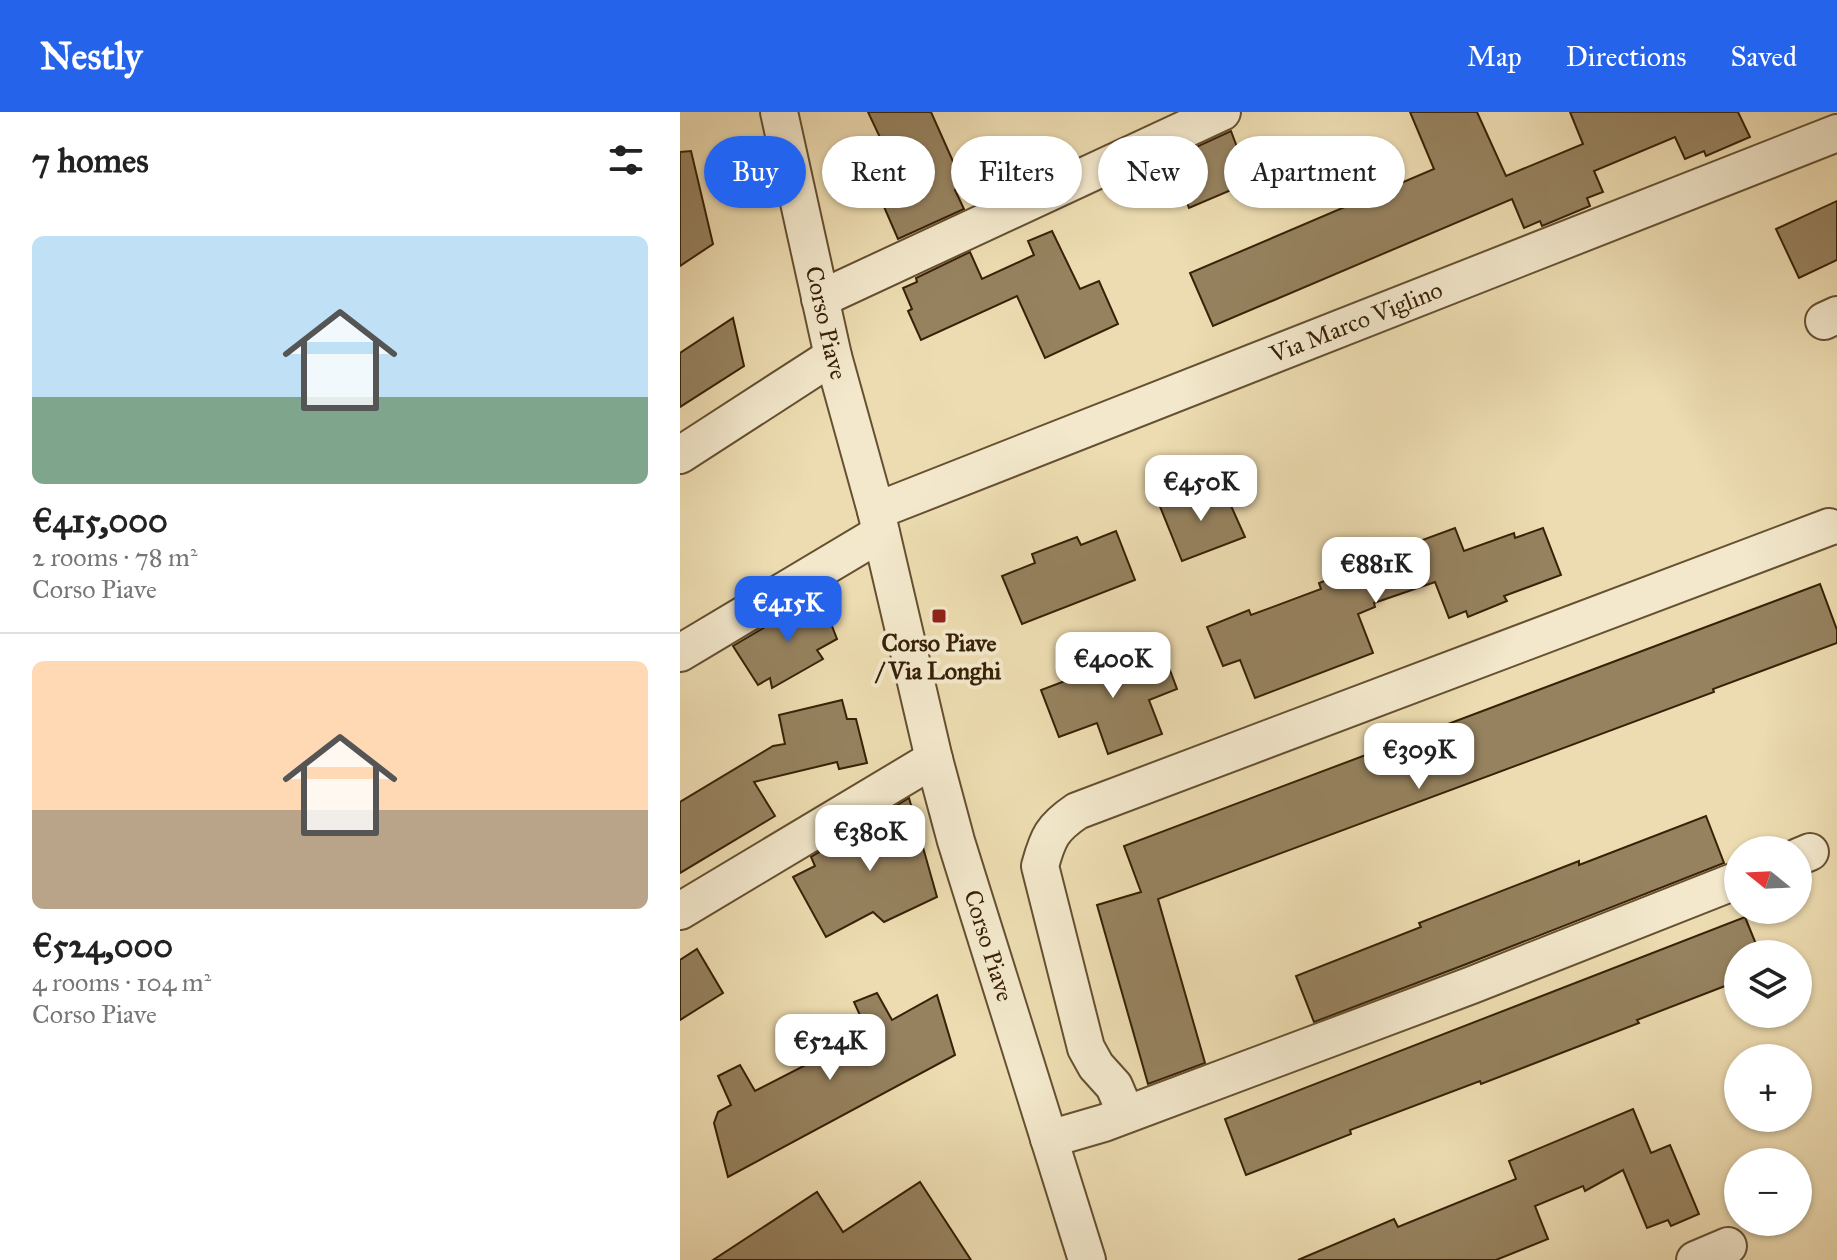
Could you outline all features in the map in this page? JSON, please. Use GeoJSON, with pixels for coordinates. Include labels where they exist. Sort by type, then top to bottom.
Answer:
{"type":"FeatureCollection","features":[{"type":"Feature","properties":{"kind":"street","name":"Corso Piave"},"geometry":{"type":"LineString","coordinates":[[779,112],[833,356],[878,522],[934,759],[956,841],[1087,1260]]}},
{"type":"Feature","properties":{"kind":"street"},"geometry":{"type":"LineString","coordinates":[[820,299],[1222,112]]}},
{"type":"Feature","properties":{"kind":"street","name":"Via Marco Viglino"},"geometry":{"type":"LineString","coordinates":[[878,522],[1837,133]]}},
{"type":"Feature","properties":{"kind":"street"},"geometry":{"type":"LineString","coordinates":[[680,455],[833,356]]}},
{"type":"Feature","properties":{"kind":"street"},"geometry":{"type":"LineString","coordinates":[[680,653],[878,522]]}},
{"type":"Feature","properties":{"kind":"street"},"geometry":{"type":"LineString","coordinates":[[1126,1114],[1114,1086],[1096,1066],[1086,1048],[1040,866],[1047,841],[1060,823],[1077,811],[1829,527]]}},
{"type":"Feature","properties":{"kind":"street"},"geometry":{"type":"LineString","coordinates":[[680,911],[934,759]]}},
{"type":"Feature","properties":{"kind":"street"},"geometry":{"type":"LineString","coordinates":[[1049,1139],[1104,1123],[1472,985],[1724,886]]}},
{"type":"Feature","properties":{"kind":"street"},"geometry":{"type":"LineString","coordinates":[[1695,1260],[1728,1246]]}},
{"type":"Feature","properties":{"kind":"building"},"geometry":{"type":"Polygon","coordinates":[[[868,112],[931,112],[951,157],[951,208],[964,209],[898,239],[885,208],[935,208],[935,136],[879,136],[868,112]]]}},
{"type":"Feature","properties":{"kind":"building"},"geometry":{"type":"Polygon","coordinates":[[[1410,112],[1477,112],[1506,176],[1583,144],[1570,112],[1738,112],[1750,137],[1706,156],[1704,151],[1685,159],[1675,137],[1594,171],[1603,192],[1587,198],[1590,206],[1542,226],[1540,221],[1524,228],[1512,199],[1213,326],[1190,273],[1342,208],[1405,208],[1405,181],[1434,169],[1410,112]]]}},
{"type":"Feature","properties":{"kind":"building"},"geometry":{"type":"Polygon","coordinates":[[[1231,131],[1233,136],[1224,136],[1224,193],[1208,200],[1208,142],[1231,131]]]}},
{"type":"Feature","properties":{"kind":"building"},"geometry":{"type":"Polygon","coordinates":[[[691,151],[713,244],[680,266],[680,152],[691,151]]]}},
{"type":"Feature","properties":{"kind":"building"},"geometry":{"type":"Polygon","coordinates":[[[1837,201],[1837,260],[1799,278],[1776,229],[1837,201]]]}},
{"type":"Feature","properties":{"kind":"building"},"geometry":{"type":"Polygon","coordinates":[[[1052,231],[1080,289],[1099,281],[1118,324],[1045,358],[1017,296],[921,340],[908,311],[912,309],[903,288],[917,282],[916,278],[970,252],[982,279],[1034,255],[1028,241],[1052,231]]]}},
{"type":"Feature","properties":{"kind":"building"},"geometry":{"type":"Polygon","coordinates":[[[733,318],[744,366],[680,407],[680,353],[733,318]]]}},
{"type":"Feature","properties":{"kind":"building"},"geometry":{"type":"Polygon","coordinates":[[[1223,488],[1245,537],[1182,561],[1159,504],[1187,493],[1190,502],[1223,488]]]}},
{"type":"Feature","properties":{"kind":"building"},"geometry":{"type":"Polygon","coordinates":[[[1455,528],[1464,551],[1514,533],[1515,538],[1543,528],[1561,575],[1504,596],[1507,601],[1468,617],[1466,611],[1449,618],[1435,582],[1374,603],[1375,607],[1358,614],[1373,653],[1255,698],[1240,660],[1223,666],[1207,627],[1249,610],[1251,615],[1321,589],[1319,583],[1455,528]]]}},
{"type":"Feature","properties":{"kind":"building"},"geometry":{"type":"Polygon","coordinates":[[[1116,531],[1135,580],[1022,624],[1002,576],[1035,563],[1032,554],[1077,537],[1081,545],[1116,531]]]}},
{"type":"Feature","properties":{"kind":"building"},"geometry":{"type":"Polygon","coordinates":[[[1820,584],[1837,630],[1837,643],[1713,689],[1714,692],[1158,899],[1205,1063],[1148,1084],[1097,905],[1141,892],[1124,846],[1820,584]]]}},
{"type":"Feature","properties":{"kind":"building"},"geometry":{"type":"Polygon","coordinates":[[[817,596],[837,639],[817,650],[823,659],[772,688],[770,678],[758,685],[733,646],[817,596]]]}},
{"type":"Feature","properties":{"kind":"building"},"geometry":{"type":"Polygon","coordinates":[[[1149,649],[1151,654],[1162,649],[1177,689],[1149,700],[1162,734],[1108,754],[1097,723],[1059,737],[1041,690],[1149,649]]]}},
{"type":"Feature","properties":{"kind":"building"},"geometry":{"type":"Polygon","coordinates":[[[842,700],[847,719],[856,719],[867,763],[839,769],[837,762],[754,782],[775,816],[680,873],[680,802],[773,746],[785,744],[779,715],[842,700]]]}},
{"type":"Feature","properties":{"kind":"building"},"geometry":{"type":"Polygon","coordinates":[[[909,798],[937,897],[884,922],[873,912],[826,937],[793,877],[815,866],[811,857],[909,798]]]}},
{"type":"Feature","properties":{"kind":"building"},"geometry":{"type":"Polygon","coordinates":[[[1706,816],[1724,863],[1314,1022],[1296,976],[1421,927],[1419,923],[1579,861],[1579,865],[1706,816]]]}},
{"type":"Feature","properties":{"kind":"building"},"geometry":{"type":"Polygon","coordinates":[[[1727,924],[1748,924],[1754,940],[1724,940],[1724,986],[1481,1084],[1480,1081],[1350,1130],[1351,1134],[1246,1175],[1225,1119],[1727,924]]]}},
{"type":"Feature","properties":{"kind":"building"},"geometry":{"type":"Polygon","coordinates":[[[697,949],[723,993],[680,1020],[680,960],[697,949]]]}},
{"type":"Feature","properties":{"kind":"building"},"geometry":{"type":"Polygon","coordinates":[[[877,993],[892,1020],[937,995],[955,1055],[728,1177],[714,1123],[718,1112],[731,1105],[718,1076],[740,1065],[755,1091],[868,1033],[854,1002],[877,993]]]}},
{"type":"Feature","properties":{"kind":"building"},"geometry":{"type":"Polygon","coordinates":[[[1633,1109],[1651,1153],[1670,1145],[1699,1214],[1671,1226],[1668,1220],[1647,1228],[1623,1170],[1585,1191],[1583,1186],[1535,1206],[1548,1239],[1496,1260],[1298,1260],[1394,1219],[1398,1227],[1516,1179],[1509,1161],[1633,1109]]]}},
{"type":"Feature","properties":{"kind":"building"},"geometry":{"type":"Polygon","coordinates":[[[920,1182],[971,1260],[713,1260],[817,1192],[843,1232],[920,1182]]]}},
{"type":"Feature","properties":{"kind":"place","name":"Corso Piave / Via Longhi"},"geometry":{"type":"Point","coordinates":[939,616]}}]}
